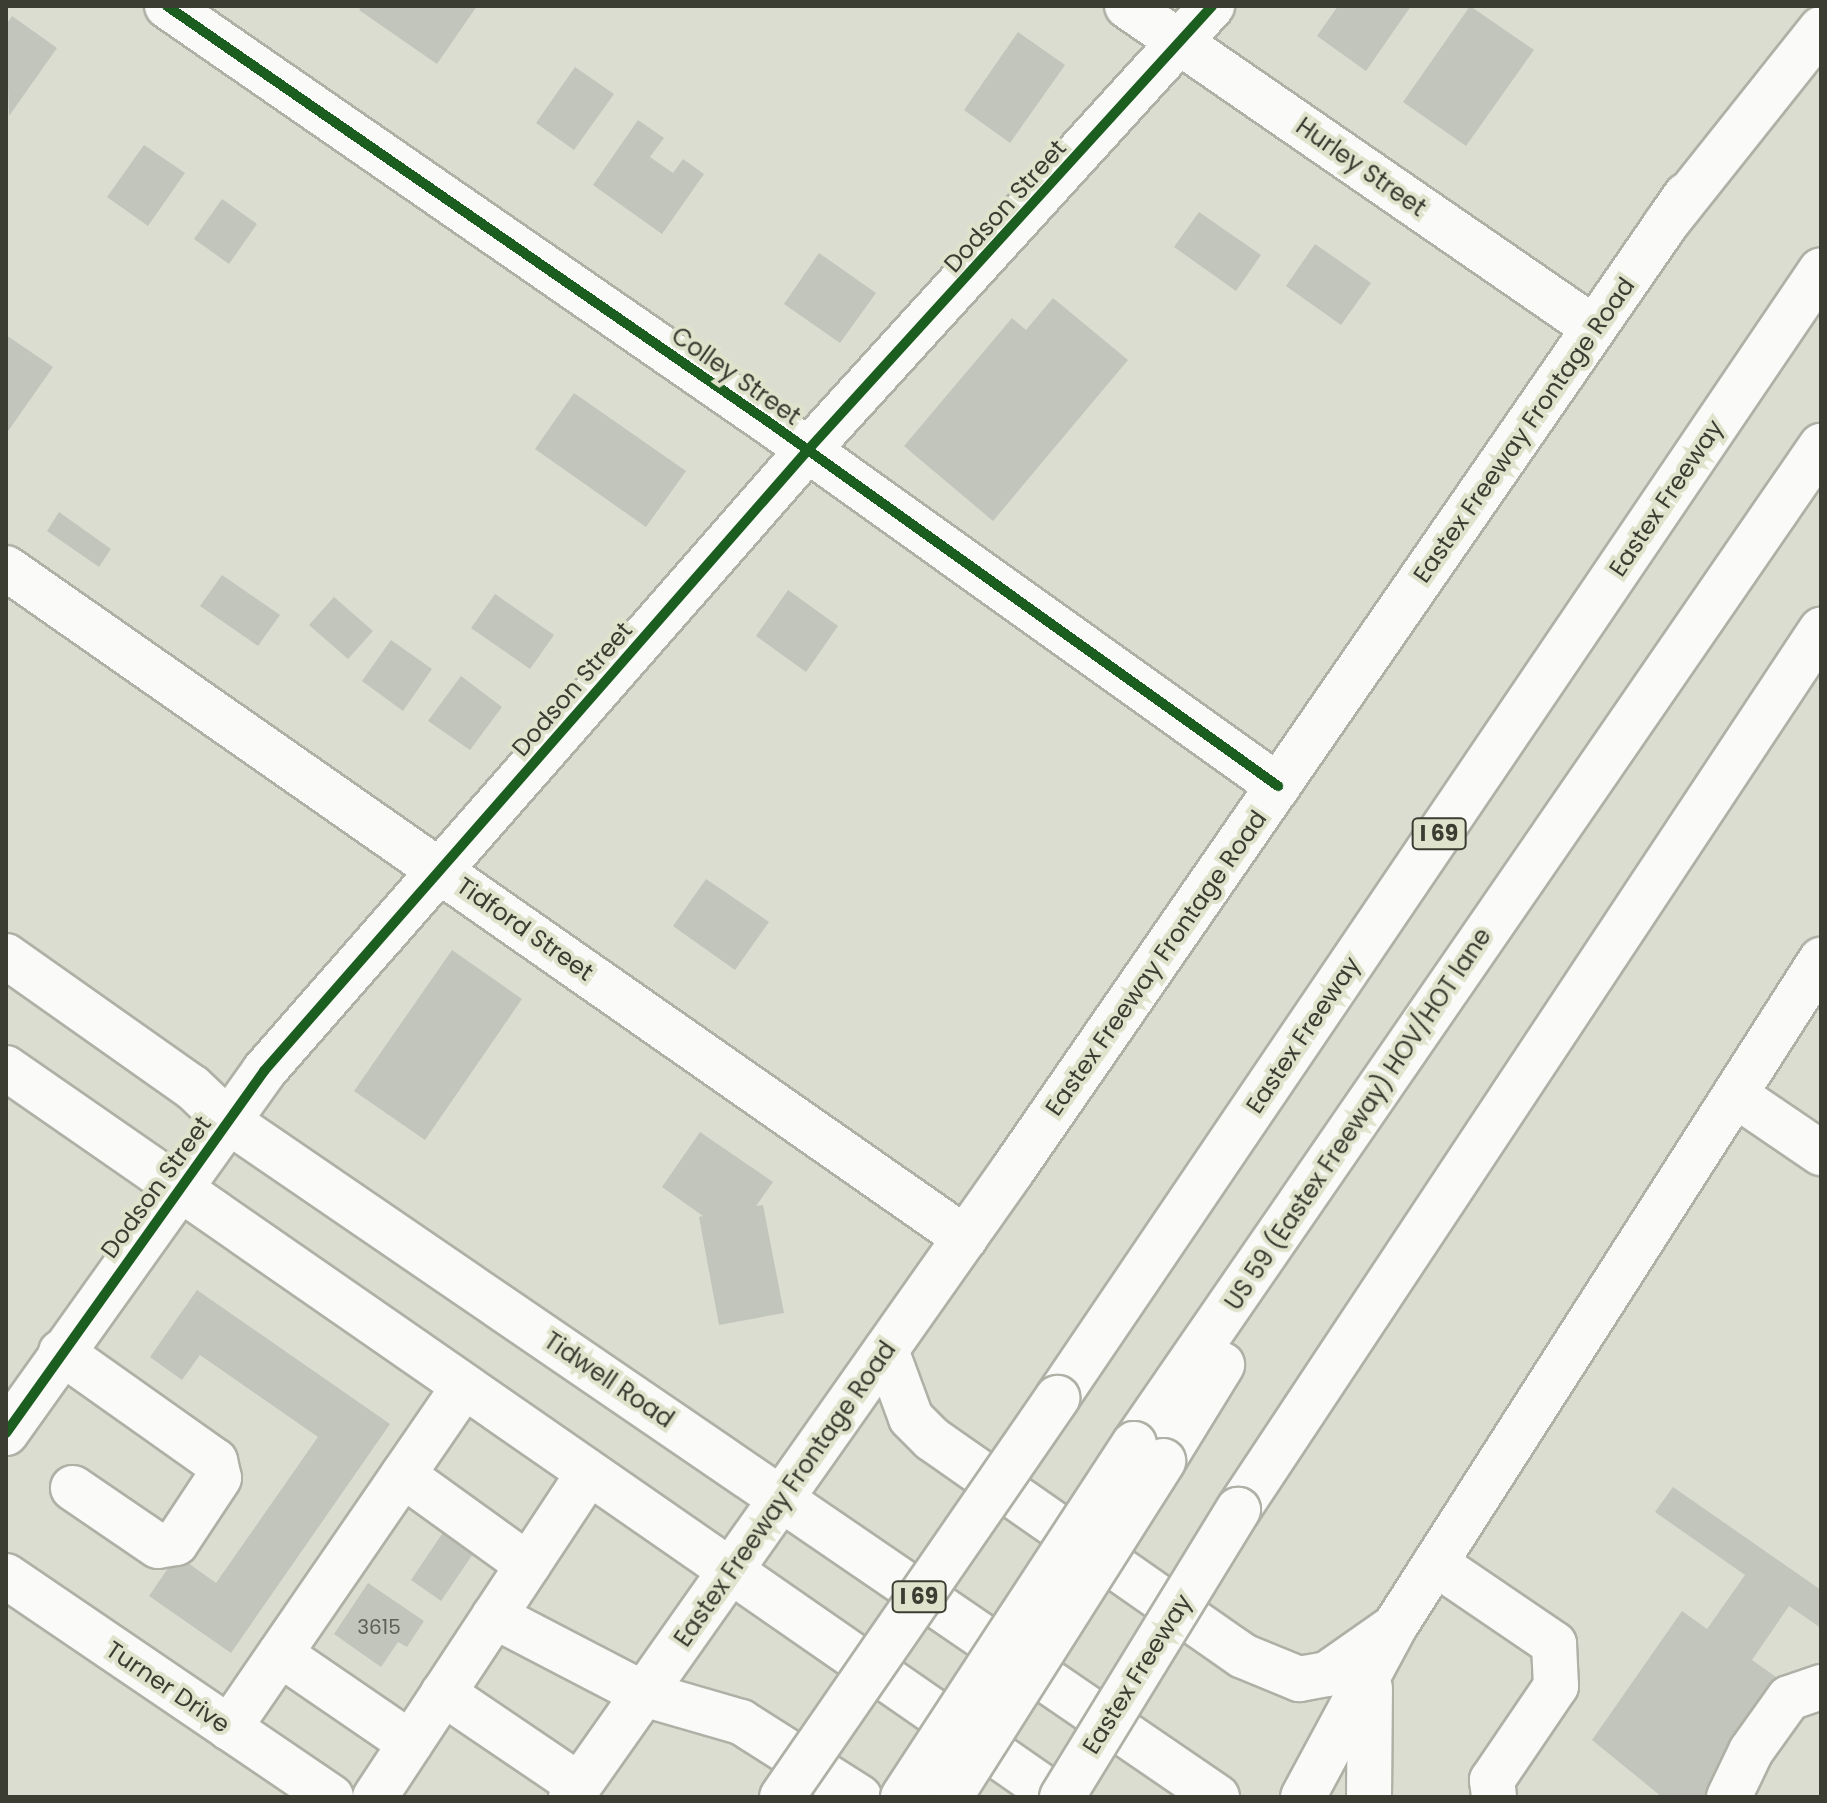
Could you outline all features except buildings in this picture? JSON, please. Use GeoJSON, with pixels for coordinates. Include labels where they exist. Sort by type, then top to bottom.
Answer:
{"type":"FeatureCollection","features":[{"type":"Feature","properties":{"kind":"main road","name":"Colley Street"},"geometry":{"type":"LineString","coordinates":[[167,6],[807,451],[1278,786]]}},
{"type":"Feature","properties":{"kind":"main road","name":"Hurley Street"},"geometry":{"type":"LineString","coordinates":[[1127,6],[1594,328]]}},
{"type":"Feature","properties":{"kind":"main road","name":"Dodson Street"},"geometry":{"type":"LineString","coordinates":[[6,1433],[264,1071],[807,451],[1212,6]]}},
{"type":"Feature","properties":{"kind":"main road","name":"Eastex Freeway Frontage Road"},"geometry":{"type":"LineString","coordinates":[[575,1791],[965,1238],[1817,6]]}},
{"type":"Feature","properties":{"kind":"main road"},"geometry":{"type":"LineString","coordinates":[[1665,225],[1821,29]]}},
{"type":"Feature","properties":{"kind":"main road","name":"Eastex Freeway"},"geometry":{"type":"LineString","coordinates":[[782,1797],[1057,1398],[1821,270]]}},
{"type":"Feature","properties":{"kind":"main road"},"geometry":{"type":"LineString","coordinates":[[903,1797],[1148,1453],[1560,824],[1821,446]]}},
{"type":"Feature","properties":{"kind":"main road","name":"Tidford Street"},"geometry":{"type":"LineString","coordinates":[[6,568],[965,1238]]}},
{"type":"Feature","properties":{"kind":"main road","name":"Eastex Freeway"},"geometry":{"type":"LineString","coordinates":[[1060,1797],[1238,1510],[1821,630]]}},
{"type":"Feature","properties":{"kind":"main road","name":"Tidwell Road"},"geometry":{"type":"LineString","coordinates":[[6,956],[192,1087],[228,1121],[1217,1797]]}},
{"type":"Feature","properties":{"kind":"main road"},"geometry":{"type":"LineString","coordinates":[[1303,1797],[1371,1678],[1395,1626],[1737,1096],[1821,960]]}},
{"type":"Feature","properties":{"kind":"main road"},"geometry":{"type":"LineString","coordinates":[[6,1068],[729,1572],[1060,1797]]}},
{"type":"Feature","properties":{"kind":"main road"},"geometry":{"type":"LineString","coordinates":[[1737,1096],[1821,1153]]}},
{"type":"Feature","properties":{"kind":"main road"},"geometry":{"type":"LineString","coordinates":[[886,1350],[911,1418],[932,1439],[1243,1656],[1299,1679],[1327,1674],[1395,1626]]}},
{"type":"Feature","properties":{"kind":"main road"},"geometry":{"type":"LineString","coordinates":[[61,1352],[215,1461],[219,1478],[176,1543],[158,1546],[73,1488]]}},
{"type":"Feature","properties":{"kind":"main road"},"geometry":{"type":"LineString","coordinates":[[229,1728],[463,1388]]}},
{"type":"Feature","properties":{"kind":"main road"},"geometry":{"type":"LineString","coordinates":[[950,1797],[1148,1453]]}},
{"type":"Feature","properties":{"kind":"main road"},"geometry":{"type":"LineString","coordinates":[[375,1797],[588,1474]]}},
{"type":"Feature","properties":{"kind":"main road"},"geometry":{"type":"LineString","coordinates":[[403,1475],[528,1565]]}},
{"type":"Feature","properties":{"kind":"main road"},"geometry":{"type":"LineString","coordinates":[[1435,1563],[1554,1644],[1556,1686],[1492,1780],[1494,1797]]}},
{"type":"Feature","properties":{"kind":"main road","name":"Turner Drive"},"geometry":{"type":"LineString","coordinates":[[6,1576],[331,1797]]}},
{"type":"Feature","properties":{"kind":"main road"},"geometry":{"type":"LineString","coordinates":[[494,1616],[644,1694],[741,1722],[859,1797]]}},
{"type":"Feature","properties":{"kind":"main road"},"geometry":{"type":"LineString","coordinates":[[280,1654],[410,1743]]}},
{"type":"Feature","properties":{"kind":"main road"},"geometry":{"type":"LineString","coordinates":[[1369,1797],[1371,1678]]}},
{"type":"Feature","properties":{"kind":"main road"},"geometry":{"type":"LineString","coordinates":[[1729,1797],[1751,1751],[1789,1698],[1821,1687]]}},
{"type":"Feature","properties":{"kind":"main road"},"geometry":{"type":"LineString","coordinates":[[443,1693],[575,1791]]}},
{"type":"Feature","properties":{"kind":"cycle path"},"geometry":{"type":"LineString","coordinates":[[167,6],[773,425],[1278,786]]}},
{"type":"Feature","properties":{"kind":"cycle path"},"geometry":{"type":"LineString","coordinates":[[6,1433],[264,1071],[807,451],[1212,6]]}}]}
